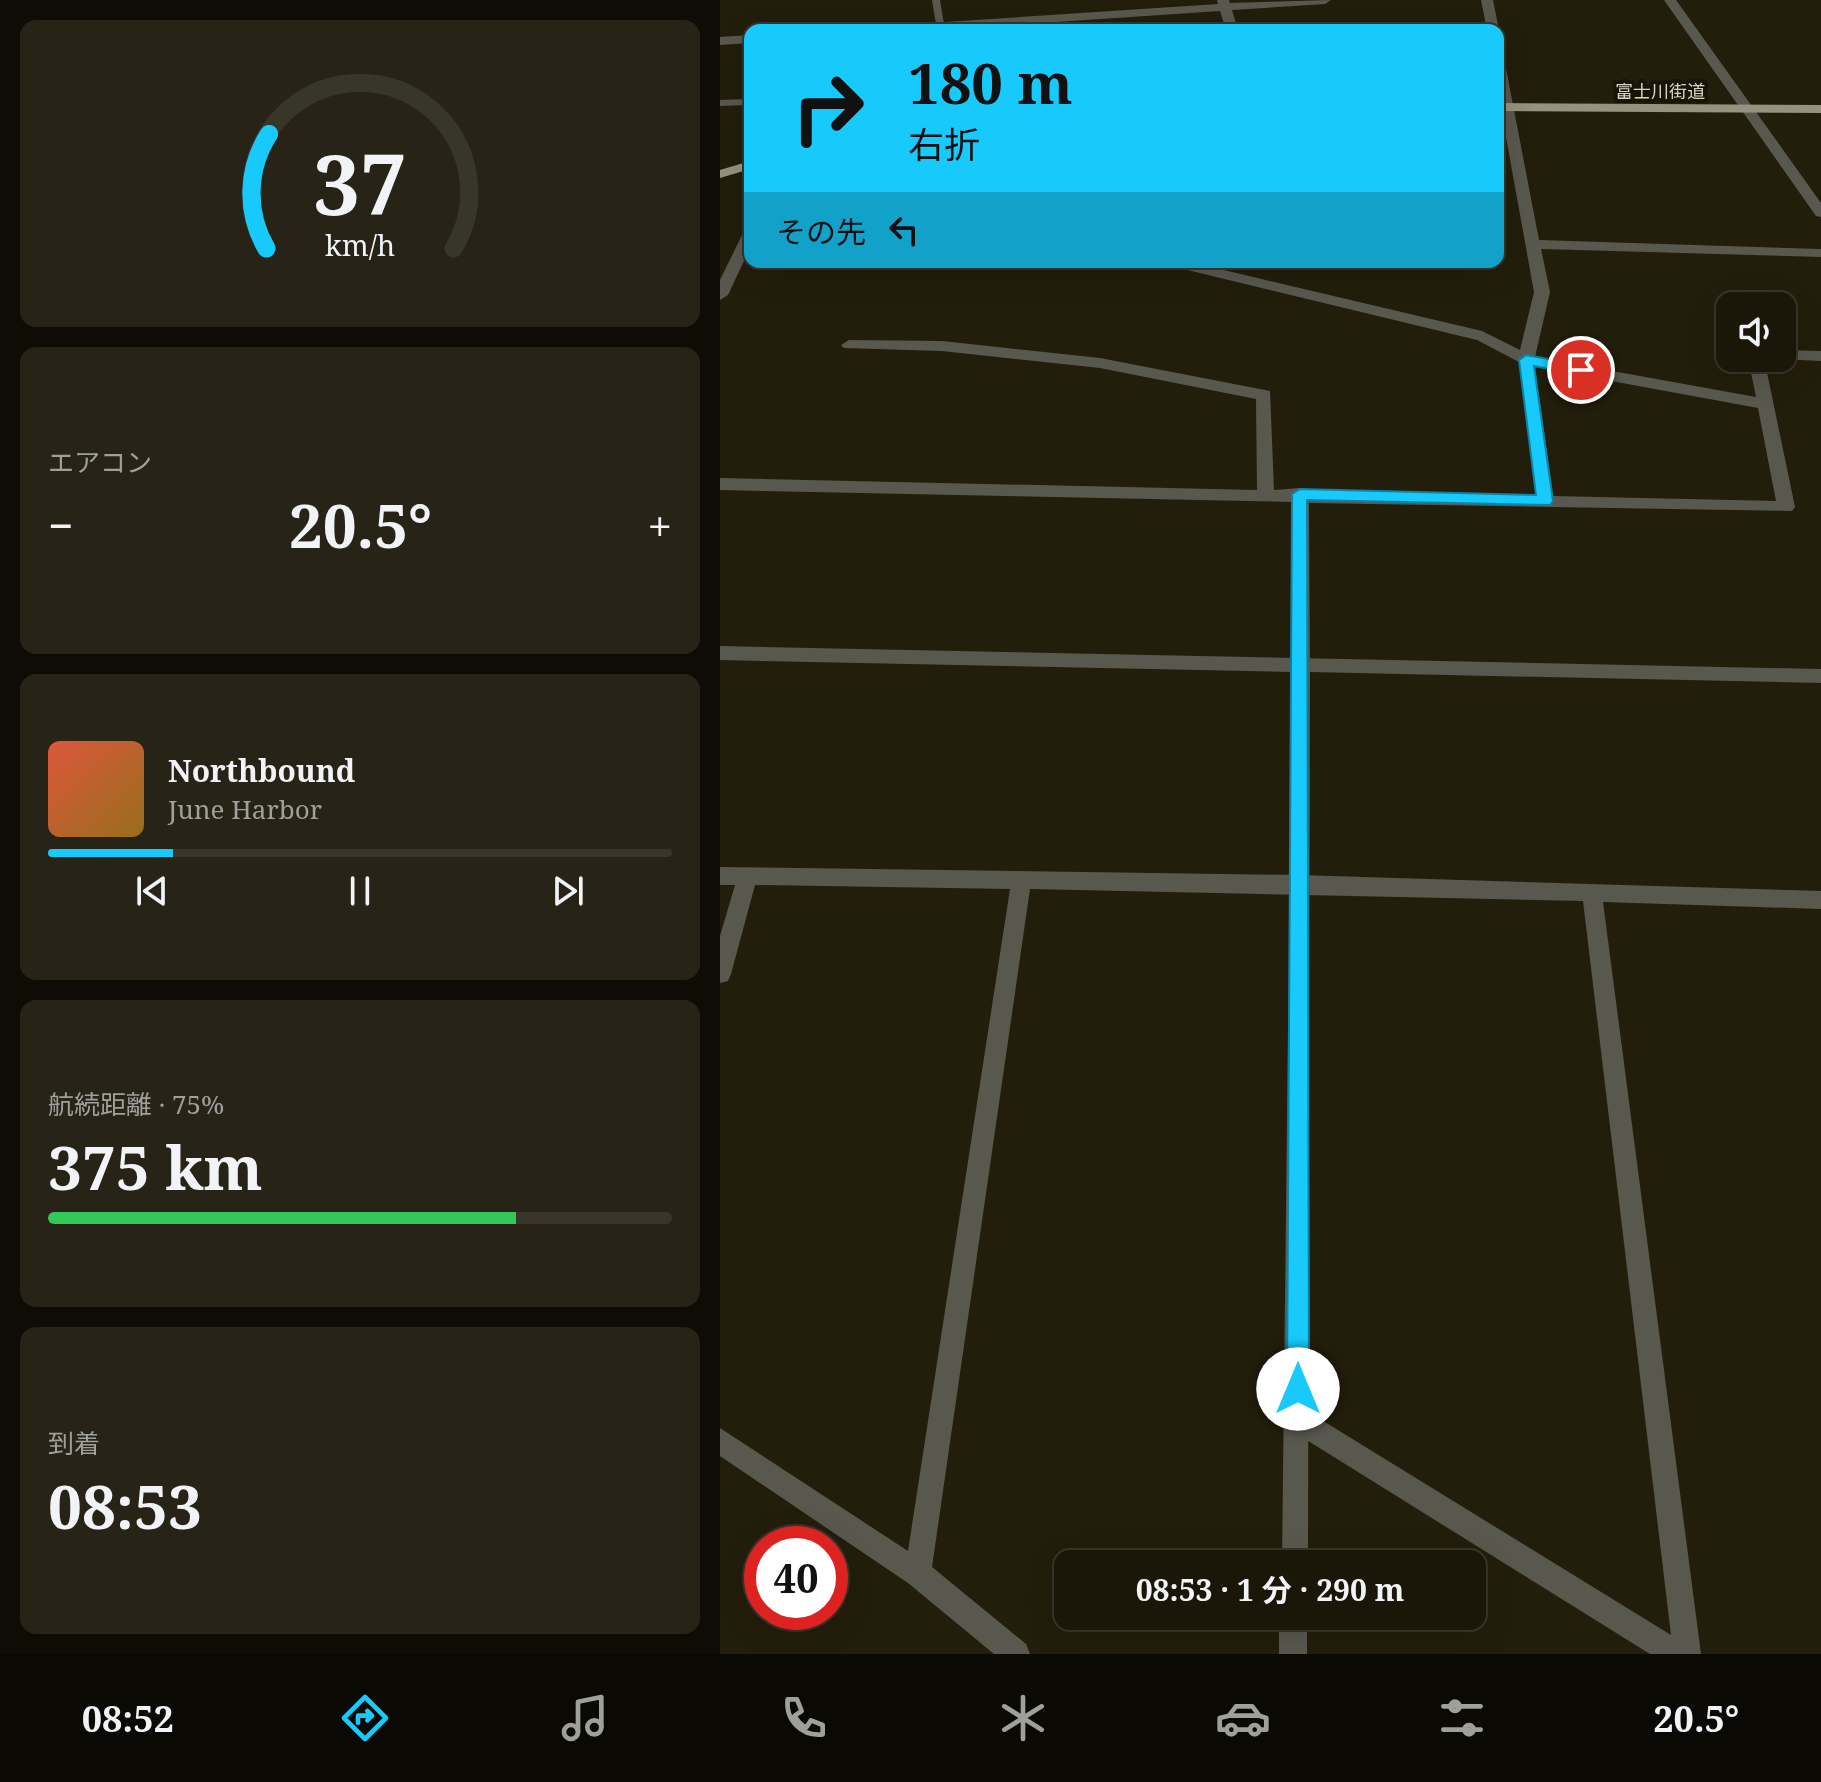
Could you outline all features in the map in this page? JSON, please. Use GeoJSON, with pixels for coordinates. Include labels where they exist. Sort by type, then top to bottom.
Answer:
{"type":"FeatureCollection","features":[{"type":"Feature","properties":{"kind":"main road","name":"富士川街道"},"geometry":{"type":"LineString","coordinates":[[1504,108],[1821,109]]}},
{"type":"Feature","properties":{"kind":"main road"},"geometry":{"type":"LineString","coordinates":[[720,174],[744,167]]}},
{"type":"Feature","properties":{"kind":"street"},"geometry":{"type":"LineString","coordinates":[[986,24],[1224,3],[1325,0]]}},
{"type":"Feature","properties":{"kind":"street"},"geometry":{"type":"LineString","coordinates":[[1487,0],[1492,24]]}},
{"type":"Feature","properties":{"kind":"street"},"geometry":{"type":"LineString","coordinates":[[1670,0],[1821,213]]}},
{"type":"Feature","properties":{"kind":"street"},"geometry":{"type":"LineString","coordinates":[[1224,3],[1230,24]]}},
{"type":"Feature","properties":{"kind":"street"},"geometry":{"type":"LineString","coordinates":[[720,41],[744,39]]}},
{"type":"Feature","properties":{"kind":"street"},"geometry":{"type":"LineString","coordinates":[[1504,113],[1542,292],[1526,360],[1545,501]]}},
{"type":"Feature","properties":{"kind":"street"},"geometry":{"type":"LineString","coordinates":[[1533,244],[1821,253]]}},
{"type":"Feature","properties":{"kind":"street"},"geometry":{"type":"LineString","coordinates":[[720,295],[744,245]]}},
{"type":"Feature","properties":{"kind":"street"},"geometry":{"type":"LineString","coordinates":[[1196,268],[1482,336],[1526,360],[1765,404]]}},
{"type":"Feature","properties":{"kind":"street"},"geometry":{"type":"LineString","coordinates":[[849,345],[942,346],[1100,363],[1264,395],[1266,494]]}},
{"type":"Feature","properties":{"kind":"street"},"geometry":{"type":"LineString","coordinates":[[1796,355],[1821,356]]}},
{"type":"Feature","properties":{"kind":"street"},"geometry":{"type":"LineString","coordinates":[[720,484],[1300,494],[1786,507],[1759,372]]}},
{"type":"Feature","properties":{"kind":"street"},"geometry":{"type":"LineString","coordinates":[[1295,1550],[1300,494]]}},
{"type":"Feature","properties":{"kind":"street"},"geometry":{"type":"LineString","coordinates":[[720,653],[1821,676]]}},
{"type":"Feature","properties":{"kind":"street"},"geometry":{"type":"LineString","coordinates":[[720,876],[1021,883],[1299,884],[1821,900]]}},
{"type":"Feature","properties":{"kind":"street"},"geometry":{"type":"LineString","coordinates":[[720,974],[747,877]]}},
{"type":"Feature","properties":{"kind":"street"},"geometry":{"type":"LineString","coordinates":[[918,1573],[1021,883]]}},
{"type":"Feature","properties":{"kind":"street"},"geometry":{"type":"LineString","coordinates":[[1592,893],[1687,1654]]}},
{"type":"Feature","properties":{"kind":"street"},"geometry":{"type":"LineString","coordinates":[[1298,1420],[1676,1654]]}},
{"type":"Feature","properties":{"kind":"street"},"geometry":{"type":"LineString","coordinates":[[720,1441],[918,1573],[1016,1654]]}},
{"type":"Feature","properties":{"kind":"street"},"geometry":{"type":"LineString","coordinates":[[1293,1630],[1293,1654]]}},
{"type":"Feature","properties":{"kind":"lane"},"geometry":{"type":"LineString","coordinates":[[936,0],[940,24]]}},
{"type":"Feature","properties":{"kind":"lane"},"geometry":{"type":"LineString","coordinates":[[720,103],[744,102]]}},
{"type":"Feature","properties":{"kind":"route"},"geometry":{"type":"LineString","coordinates":[[1298,1389],[1300,494],[1545,501],[1526,360],[1581,370]]}}]}
